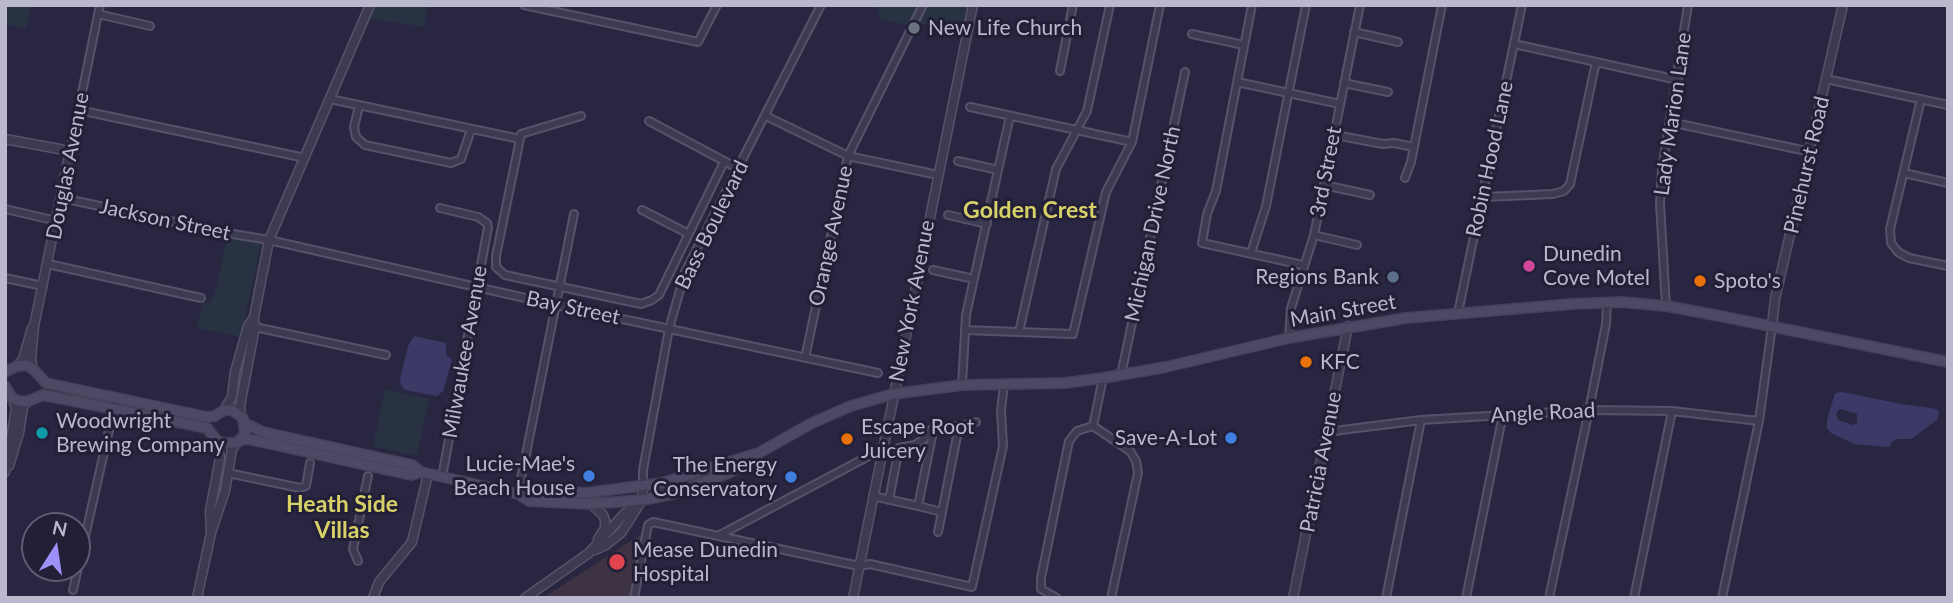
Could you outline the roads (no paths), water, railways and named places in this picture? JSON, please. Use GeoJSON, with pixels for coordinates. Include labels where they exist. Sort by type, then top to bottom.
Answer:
{"type":"FeatureCollection","features":[{"type":"Feature","properties":{"kind":"main road","name":"Main Street"},"geometry":{"type":"LineString","coordinates":[[642,500],[672,494],[726,474],[812,423],[851,406],[893,394],[962,385],[1065,383],[1121,376],[1348,326],[1458,313],[1607,302],[1666,306],[1948,362]]}},
{"type":"Feature","properties":{"kind":"main road"},"geometry":{"type":"LineString","coordinates":[[9,372],[26,365],[46,383],[210,431],[217,441],[228,444],[238,441],[262,442],[411,475],[424,473]]}},
{"type":"Feature","properties":{"kind":"main road"},"geometry":{"type":"LineString","coordinates":[[32,398],[39,385],[35,372]]}},
{"type":"Feature","properties":{"kind":"main road"},"geometry":{"type":"LineString","coordinates":[[7,391],[23,402],[32,398],[53,396],[207,417],[232,410],[263,432],[412,465],[424,473],[518,494],[529,501],[591,505],[642,500]]}},
{"type":"Feature","properties":{"kind":"main road"},"geometry":{"type":"LineString","coordinates":[[210,431],[220,413]]}},
{"type":"Feature","properties":{"kind":"main road"},"geometry":{"type":"LineString","coordinates":[[238,441],[245,434],[243,419]]}},
{"type":"Feature","properties":{"kind":"main road","name":"Main Street"},"geometry":{"type":"LineString","coordinates":[[518,494],[526,490],[586,493],[643,486],[677,480],[757,454]]}},
{"type":"Feature","properties":{"kind":"street","name":"Douglas Avenue"},"geometry":{"type":"LineString","coordinates":[[35,372],[30,360],[34,326],[100,5]]}},
{"type":"Feature","properties":{"kind":"street"},"geometry":{"type":"LineString","coordinates":[[243,419],[240,406],[269,240],[370,5]]}},
{"type":"Feature","properties":{"kind":"street"},"geometry":{"type":"LineString","coordinates":[[524,5],[698,42],[717,5]]}},
{"type":"Feature","properties":{"kind":"street","name":"Bass Boulevard"},"geometry":{"type":"LineString","coordinates":[[642,500],[643,470],[669,329],[685,272],[821,5]]}},
{"type":"Feature","properties":{"kind":"street","name":"Orange Avenue"},"geometry":{"type":"LineString","coordinates":[[806,358],[848,156],[923,5]]}},
{"type":"Feature","properties":{"kind":"street","name":"New York Avenue"},"geometry":{"type":"LineString","coordinates":[[853,598],[973,5]]}},
{"type":"Feature","properties":{"kind":"street"},"geometry":{"type":"LineString","coordinates":[[1059,71],[1073,5]]}},
{"type":"Feature","properties":{"kind":"street"},"geometry":{"type":"LineString","coordinates":[[1019,332],[1056,169],[1087,111],[1110,5]]}},
{"type":"Feature","properties":{"kind":"street"},"geometry":{"type":"LineString","coordinates":[[965,330],[1073,334],[1106,192],[1132,142],[1160,5]]}},
{"type":"Feature","properties":{"kind":"street"},"geometry":{"type":"LineString","coordinates":[[1252,5],[1216,191],[1207,214],[1202,243],[1303,265]]}},
{"type":"Feature","properties":{"kind":"street"},"geometry":{"type":"LineString","coordinates":[[1251,253],[1266,206],[1306,5]]}},
{"type":"Feature","properties":{"kind":"street","name":"3rd Street"},"geometry":{"type":"LineString","coordinates":[[1289,338],[1291,308],[1314,235],[1360,5]]}},
{"type":"Feature","properties":{"kind":"street"},"geometry":{"type":"LineString","coordinates":[[1405,178],[1414,147],[1442,5]]}},
{"type":"Feature","properties":{"kind":"street","name":"Robin Hood Lane"},"geometry":{"type":"LineString","coordinates":[[1458,313],[1522,5]]}},
{"type":"Feature","properties":{"kind":"street","name":"Lady Marion Lane"},"geometry":{"type":"LineString","coordinates":[[1666,306],[1660,204],[1662,169],[1688,5]]}},
{"type":"Feature","properties":{"kind":"street","name":"Pinehurst Road"},"geometry":{"type":"LineString","coordinates":[[1772,326],[1775,299],[1843,5]]}},
{"type":"Feature","properties":{"kind":"street"},"geometry":{"type":"LineString","coordinates":[[98,14],[150,26]]}},
{"type":"Feature","properties":{"kind":"street"},"geometry":{"type":"LineString","coordinates":[[1354,32],[1398,42]]}},
{"type":"Feature","properties":{"kind":"street"},"geometry":{"type":"LineString","coordinates":[[1192,34],[1244,45]]}},
{"type":"Feature","properties":{"kind":"street"},"geometry":{"type":"LineString","coordinates":[[1514,44],[1678,80]]}},
{"type":"Feature","properties":{"kind":"street"},"geometry":{"type":"LineString","coordinates":[[1484,197],[1553,194],[1564,191],[1570,184],[1596,62]]}},
{"type":"Feature","properties":{"kind":"street","name":"Michigan Drive North"},"geometry":{"type":"LineString","coordinates":[[1121,376],[1185,72]]}},
{"type":"Feature","properties":{"kind":"street"},"geometry":{"type":"LineString","coordinates":[[1826,79],[1948,105]]}},
{"type":"Feature","properties":{"kind":"street"},"geometry":{"type":"LineString","coordinates":[[1237,82],[1340,104]]}},
{"type":"Feature","properties":{"kind":"street"},"geometry":{"type":"LineString","coordinates":[[1344,83],[1388,92]]}},
{"type":"Feature","properties":{"kind":"street"},"geometry":{"type":"LineString","coordinates":[[330,99],[471,130],[520,137],[581,116]]}},
{"type":"Feature","properties":{"kind":"street"},"geometry":{"type":"LineString","coordinates":[[1921,99],[1891,229],[1891,243],[1898,252],[1909,258],[1948,266]]}},
{"type":"Feature","properties":{"kind":"street"},"geometry":{"type":"LineString","coordinates":[[359,106],[354,127],[356,137],[365,145],[451,163],[461,159],[471,130]]}},
{"type":"Feature","properties":{"kind":"street"},"geometry":{"type":"LineString","coordinates":[[971,107],[1132,142]]}},
{"type":"Feature","properties":{"kind":"street"},"geometry":{"type":"LineString","coordinates":[[79,110],[305,158]]}},
{"type":"Feature","properties":{"kind":"street"},"geometry":{"type":"LineString","coordinates":[[766,116],[848,156],[938,175]]}},
{"type":"Feature","properties":{"kind":"street"},"geometry":{"type":"LineString","coordinates":[[962,385],[965,330],[974,279],[1010,116]]}},
{"type":"Feature","properties":{"kind":"street"},"geometry":{"type":"LineString","coordinates":[[649,121],[738,169]]}},
{"type":"Feature","properties":{"kind":"street"},"geometry":{"type":"LineString","coordinates":[[1670,122],[1811,152]]}},
{"type":"Feature","properties":{"kind":"street"},"geometry":{"type":"LineString","coordinates":[[1335,135],[1414,147]]}},
{"type":"Feature","properties":{"kind":"street"},"geometry":{"type":"LineString","coordinates":[[520,137],[496,267],[505,275],[641,304],[659,295],[724,162]]}},
{"type":"Feature","properties":{"kind":"street"},"geometry":{"type":"LineString","coordinates":[[5,139],[70,151]]}},
{"type":"Feature","properties":{"kind":"street"},"geometry":{"type":"LineString","coordinates":[[958,161],[998,170]]}},
{"type":"Feature","properties":{"kind":"street"},"geometry":{"type":"LineString","coordinates":[[1904,173],[1948,183]]}},
{"type":"Feature","properties":{"kind":"street"},"geometry":{"type":"LineString","coordinates":[[1324,185],[1370,195]]}},
{"type":"Feature","properties":{"kind":"street","name":"Jackson Street"},"geometry":{"type":"LineString","coordinates":[[62,198],[269,240]]}},
{"type":"Feature","properties":{"kind":"street","name":"Milwaukee Avenue"},"geometry":{"type":"LineString","coordinates":[[440,208],[478,217],[487,223],[488,228],[442,477]]}},
{"type":"Feature","properties":{"kind":"street"},"geometry":{"type":"LineString","coordinates":[[5,209],[57,221]]}},
{"type":"Feature","properties":{"kind":"street"},"geometry":{"type":"LineString","coordinates":[[642,210],[689,234]]}},
{"type":"Feature","properties":{"kind":"street"},"geometry":{"type":"LineString","coordinates":[[518,494],[574,214]]}},
{"type":"Feature","properties":{"kind":"street"},"geometry":{"type":"LineString","coordinates":[[948,215],[987,224]]}},
{"type":"Feature","properties":{"kind":"street"},"geometry":{"type":"LineString","coordinates":[[1314,235],[1357,245]]}},
{"type":"Feature","properties":{"kind":"street","name":"Bay Street"},"geometry":{"type":"LineString","coordinates":[[269,240],[556,305],[878,373]]}},
{"type":"Feature","properties":{"kind":"street"},"geometry":{"type":"LineString","coordinates":[[48,264],[201,298]]}},
{"type":"Feature","properties":{"kind":"street"},"geometry":{"type":"LineString","coordinates":[[933,270],[974,279]]}},
{"type":"Feature","properties":{"kind":"street"},"geometry":{"type":"LineString","coordinates":[[5,278],[43,286]]}},
{"type":"Feature","properties":{"kind":"street"},"geometry":{"type":"LineString","coordinates":[[1549,598],[1606,324],[1607,302]]}},
{"type":"Feature","properties":{"kind":"street"},"geometry":{"type":"LineString","coordinates":[[220,413],[232,397],[235,372],[248,326],[254,317]]}},
{"type":"Feature","properties":{"kind":"street","name":"Douglas Avenue"},"geometry":{"type":"LineString","coordinates":[[9,372],[23,359],[34,326]]}},
{"type":"Feature","properties":{"kind":"street","name":"Patricia Avenue"},"geometry":{"type":"LineString","coordinates":[[1293,598],[1348,326]]}},
{"type":"Feature","properties":{"kind":"street"},"geometry":{"type":"LineString","coordinates":[[1722,598],[1759,421],[1772,326]]}},
{"type":"Feature","properties":{"kind":"street"},"geometry":{"type":"LineString","coordinates":[[255,327],[387,355]]}},
{"type":"Feature","properties":{"kind":"street"},"geometry":{"type":"LineString","coordinates":[[1093,426],[1102,378]]}},
{"type":"Feature","properties":{"kind":"street"},"geometry":{"type":"LineString","coordinates":[[634,598],[648,525],[653,522],[859,566],[870,564],[972,587],[1003,446],[1001,410],[1004,385]]}},
{"type":"Feature","properties":{"kind":"street"},"geometry":{"type":"LineString","coordinates":[[5,472],[16,411],[7,391]]}},
{"type":"Feature","properties":{"kind":"street"},"geometry":{"type":"LineString","coordinates":[[5,472],[19,433],[23,407],[32,398]]}},
{"type":"Feature","properties":{"kind":"street"},"geometry":{"type":"LineString","coordinates":[[73,590],[115,404]]}},
{"type":"Feature","properties":{"kind":"street","name":"Angle Road"},"geometry":{"type":"LineString","coordinates":[[1326,432],[1421,420],[1589,410],[1672,411],[1759,421]]}},
{"type":"Feature","properties":{"kind":"street"},"geometry":{"type":"LineString","coordinates":[[1634,598],[1672,411]]}},
{"type":"Feature","properties":{"kind":"street"},"geometry":{"type":"LineString","coordinates":[[1466,598],[1503,414]]}},
{"type":"Feature","properties":{"kind":"street"},"geometry":{"type":"LineString","coordinates":[[1386,598],[1421,420]]}},
{"type":"Feature","properties":{"kind":"street"},"geometry":{"type":"LineString","coordinates":[[889,500],[899,449],[915,445],[934,427],[976,422]]}},
{"type":"Feature","properties":{"kind":"street"},"geometry":{"type":"LineString","coordinates":[[938,532],[958,426]]}},
{"type":"Feature","properties":{"kind":"street"},"geometry":{"type":"LineString","coordinates":[[1057,598],[1041,589],[1041,578],[1069,441],[1077,431],[1093,426]]}},
{"type":"Feature","properties":{"kind":"street"},"geometry":{"type":"LineString","coordinates":[[1093,426],[1124,446],[1136,461],[1138,473],[1112,596]]}},
{"type":"Feature","properties":{"kind":"street"},"geometry":{"type":"LineString","coordinates":[[918,506],[934,427]]}},
{"type":"Feature","properties":{"kind":"street"},"geometry":{"type":"LineString","coordinates":[[211,533],[210,511],[220,458],[217,441]]}},
{"type":"Feature","properties":{"kind":"street"},"geometry":{"type":"LineString","coordinates":[[197,598],[232,449],[238,441]]}},
{"type":"Feature","properties":{"kind":"street"},"geometry":{"type":"LineString","coordinates":[[718,536],[882,449]]}},
{"type":"Feature","properties":{"kind":"street"},"geometry":{"type":"LineString","coordinates":[[228,473],[300,488],[306,486],[310,463]]}},
{"type":"Feature","properties":{"kind":"street"},"geometry":{"type":"LineString","coordinates":[[373,598],[379,582],[412,542],[424,473]]}},
{"type":"Feature","properties":{"kind":"street"},"geometry":{"type":"LineString","coordinates":[[358,561],[354,549],[368,476]]}},
{"type":"Feature","properties":{"kind":"street"},"geometry":{"type":"LineString","coordinates":[[873,496],[942,512]]}},
{"type":"Feature","properties":{"kind":"street","name":"Main Street"},"geometry":{"type":"LineString","coordinates":[[525,598],[589,553],[625,514],[642,500]]}},
{"type":"Feature","properties":{"kind":"street"},"geometry":{"type":"LineString","coordinates":[[589,553],[605,528],[603,515],[591,505]]}},
{"type":"Feature","properties":{"kind":"place","name":"New Life Church"},"geometry":{"type":"Point","coordinates":[914,28]}},
{"type":"Feature","properties":{"kind":"place","name":"Dunedin Cove Motel"},"geometry":{"type":"Point","coordinates":[1529,266]}},
{"type":"Feature","properties":{"kind":"place","name":"Regions Bank"},"geometry":{"type":"Point","coordinates":[1393,277]}},
{"type":"Feature","properties":{"kind":"place","name":"Spoto's"},"geometry":{"type":"Point","coordinates":[1700,281]}},
{"type":"Feature","properties":{"kind":"place","name":"KFC"},"geometry":{"type":"Point","coordinates":[1306,362]}},
{"type":"Feature","properties":{"kind":"place","name":"Woodwright Brewing Company"},"geometry":{"type":"Point","coordinates":[42,433]}},
{"type":"Feature","properties":{"kind":"place","name":"Save-A-Lot"},"geometry":{"type":"Point","coordinates":[1231,438]}},
{"type":"Feature","properties":{"kind":"place","name":"Escape Root Juicery"},"geometry":{"type":"Point","coordinates":[847,439]}},
{"type":"Feature","properties":{"kind":"place","name":"Lucie-Mae's Beach House"},"geometry":{"type":"Point","coordinates":[589,476]}},
{"type":"Feature","properties":{"kind":"place","name":"The Energy Conservatory"},"geometry":{"type":"Point","coordinates":[791,477]}},
{"type":"Feature","properties":{"kind":"place","name":"Mease Dunedin Hospital"},"geometry":{"type":"Point","coordinates":[617,562]}},
{"type":"Feature","properties":{"kind":"district","name":"Golden Crest"},"geometry":{"type":"Point","coordinates":[1030,211]}},
{"type":"Feature","properties":{"kind":"district","name":"Heath Side Villas"},"geometry":{"type":"Point","coordinates":[342,518]}}]}
